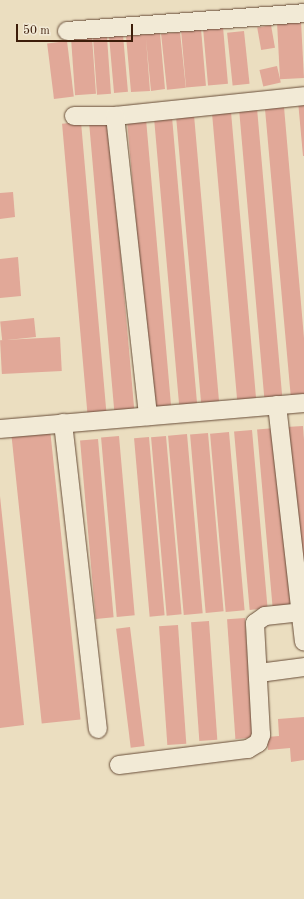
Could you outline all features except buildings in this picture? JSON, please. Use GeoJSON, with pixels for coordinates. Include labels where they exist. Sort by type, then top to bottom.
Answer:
{"type":"FeatureCollection","features":[{"type":"Feature","properties":{"kind":"street"},"geometry":{"type":"LineString","coordinates":[[67,32],[304,13]]}},
{"type":"Feature","properties":{"kind":"street"},"geometry":{"type":"LineString","coordinates":[[74,116],[115,116],[304,96]]}},
{"type":"Feature","properties":{"kind":"street"},"geometry":{"type":"LineString","coordinates":[[115,116],[148,416]]}},
{"type":"Feature","properties":{"kind":"street"},"geometry":{"type":"LineString","coordinates":[[0,429],[304,403]]}},
{"type":"Feature","properties":{"kind":"street"},"geometry":{"type":"LineString","coordinates":[[277,405],[304,642]]}},
{"type":"Feature","properties":{"kind":"street"},"geometry":{"type":"LineString","coordinates":[[63,423],[98,729]]}},
{"type":"Feature","properties":{"kind":"street"},"geometry":{"type":"LineString","coordinates":[[119,765],[253,747],[261,735],[259,673],[255,623],[265,616],[301,613]]}},
{"type":"Feature","properties":{"kind":"street"},"geometry":{"type":"LineString","coordinates":[[259,673],[304,667]]}}]}
